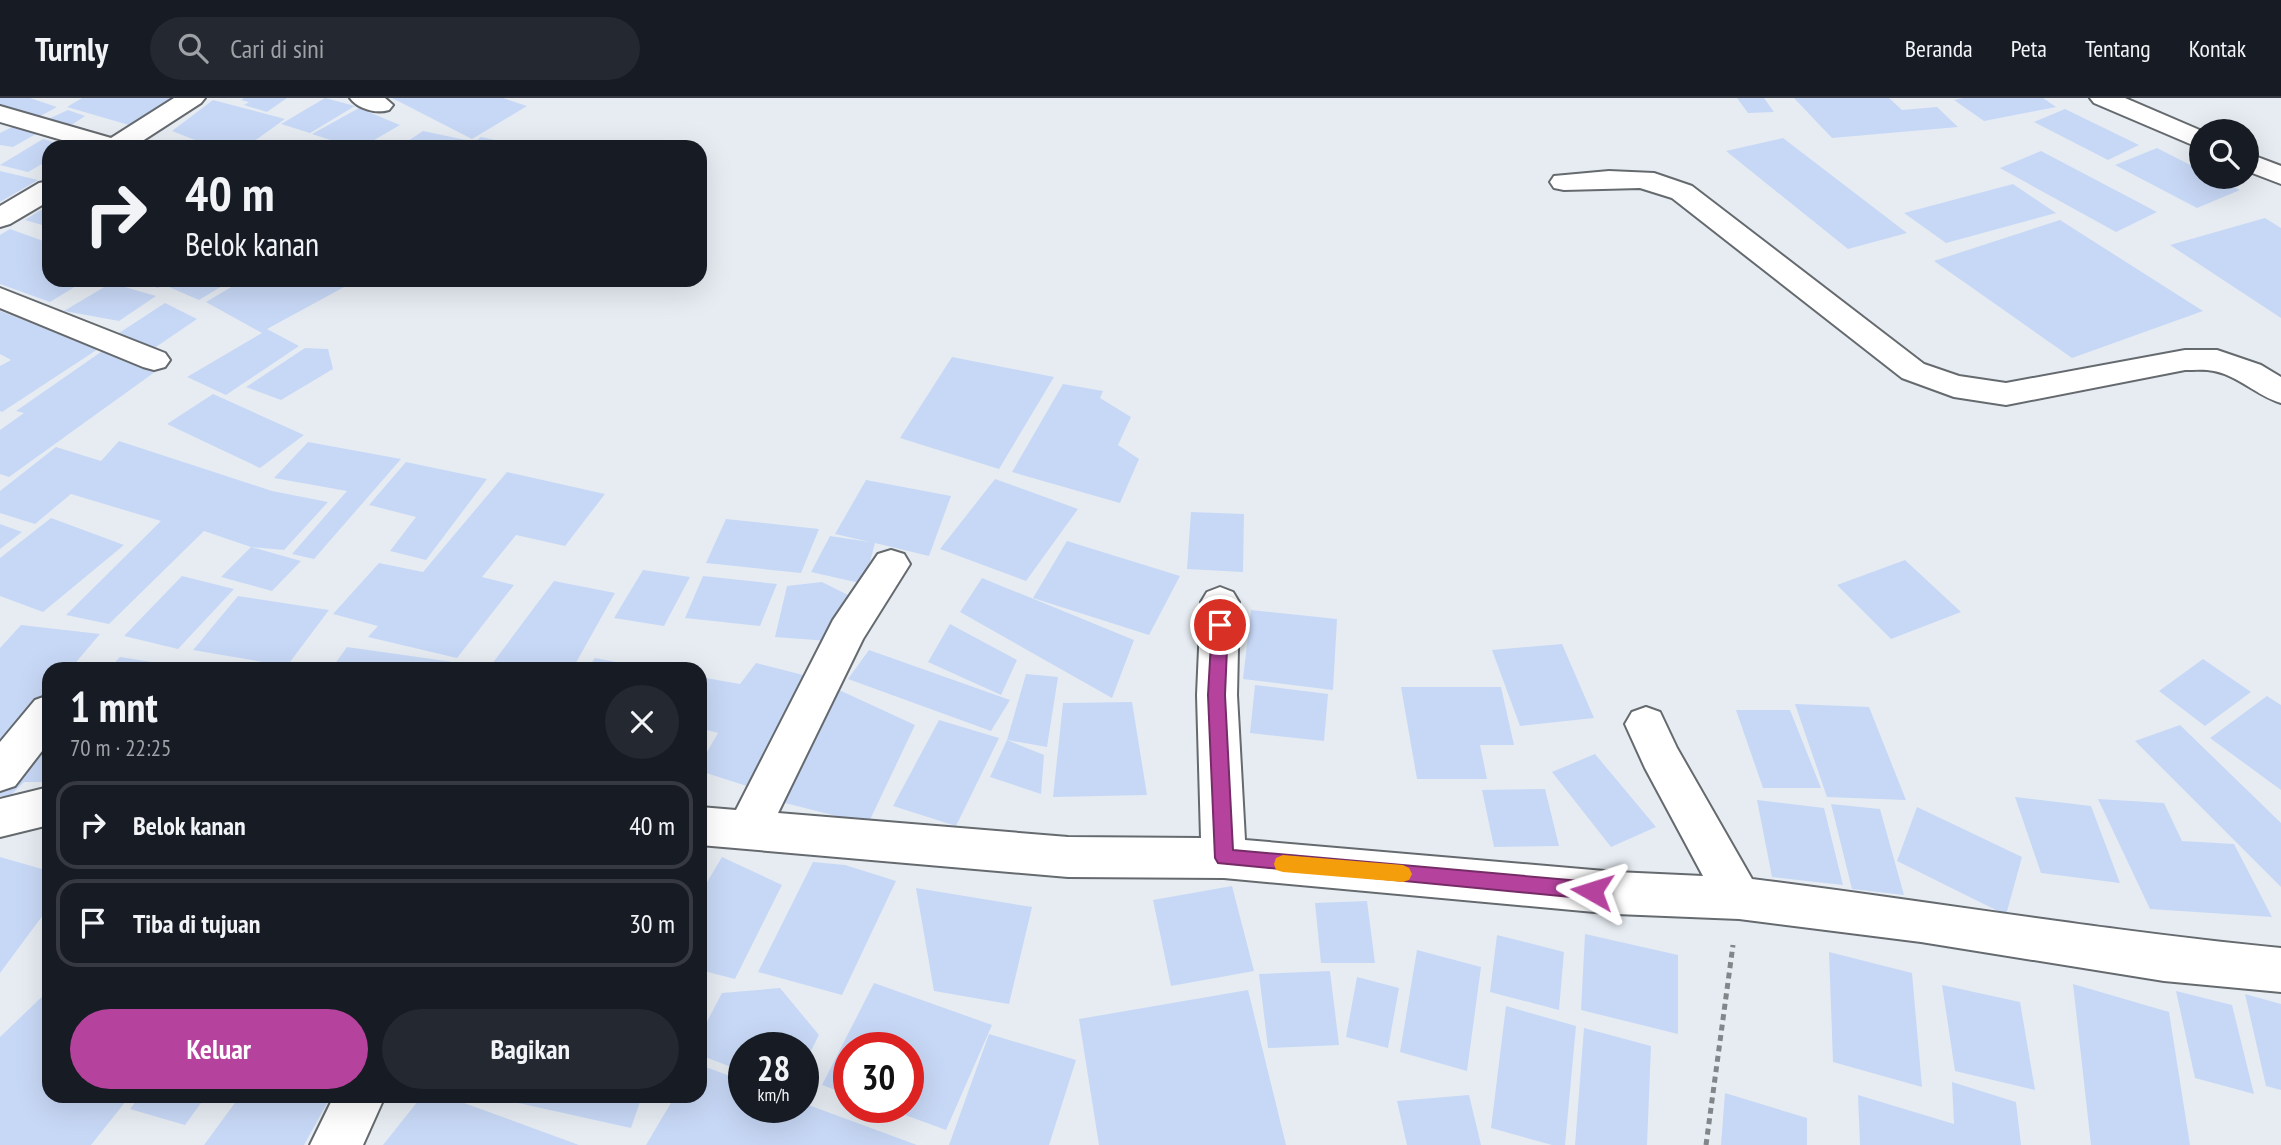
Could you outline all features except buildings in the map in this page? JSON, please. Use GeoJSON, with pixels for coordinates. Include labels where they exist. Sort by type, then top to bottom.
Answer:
{"type":"FeatureCollection","features":[{"type":"Feature","properties":{"kind":"street"},"geometry":{"type":"LineString","coordinates":[[126,140],[192,98]]}},
{"type":"Feature","properties":{"kind":"street"},"geometry":{"type":"LineString","coordinates":[[2103,98],[2189,135]]}},
{"type":"Feature","properties":{"kind":"street"},"geometry":{"type":"LineString","coordinates":[[0,114],[91,140]]}},
{"type":"Feature","properties":{"kind":"street"},"geometry":{"type":"LineString","coordinates":[[2259,166],[2281,176]]}},
{"type":"Feature","properties":{"kind":"street"},"geometry":{"type":"LineString","coordinates":[[1564,182],[1637,179],[1665,182],[1682,192],[1913,371],[1954,386],[2006,394],[2196,360],[2217,360],[2250,373],[2281,392]]}},
{"type":"Feature","properties":{"kind":"street"},"geometry":{"type":"LineString","coordinates":[[0,218],[42,193]]}},
{"type":"Feature","properties":{"kind":"street"},"geometry":{"type":"LineString","coordinates":[[0,297],[154,360]]}},
{"type":"Feature","properties":{"kind":"street"},"geometry":{"type":"LineString","coordinates":[[748,830],[847,631],[891,564]]}},
{"type":"Feature","properties":{"kind":"street"},"geometry":{"type":"LineString","coordinates":[[1220,602],[1217,695],[1224,858]]}},
{"type":"Feature","properties":{"kind":"street"},"geometry":{"type":"LineString","coordinates":[[0,773],[42,721]]}},
{"type":"Feature","properties":{"kind":"street"},"geometry":{"type":"LineString","coordinates":[[1646,724],[1660,756],[1740,898]]}},
{"type":"Feature","properties":{"kind":"street"},"geometry":{"type":"LineString","coordinates":[[0,818],[42,808]]}},
{"type":"Feature","properties":{"kind":"street"},"geometry":{"type":"LineString","coordinates":[[707,827],[1068,856],[1224,858],[1616,893],[1740,898],[1921,921],[2164,959],[2281,970]]}},
{"type":"Feature","properties":{"kind":"street"},"geometry":{"type":"LineString","coordinates":[[336,1145],[357,1103]]}},
{"type":"Feature","properties":{"kind":"path"},"geometry":{"type":"LineString","coordinates":[[1706,1145],[1740,898]]}},
{"type":"Feature","properties":{"kind":"slow traffic"},"geometry":{"type":"LineString","coordinates":[[1283,864],[1403,874]]}},
{"type":"Feature","properties":{"kind":"route"},"geometry":{"type":"LineString","coordinates":[[1220,625],[1217,695],[1224,858],[1592,891]]}}]}
